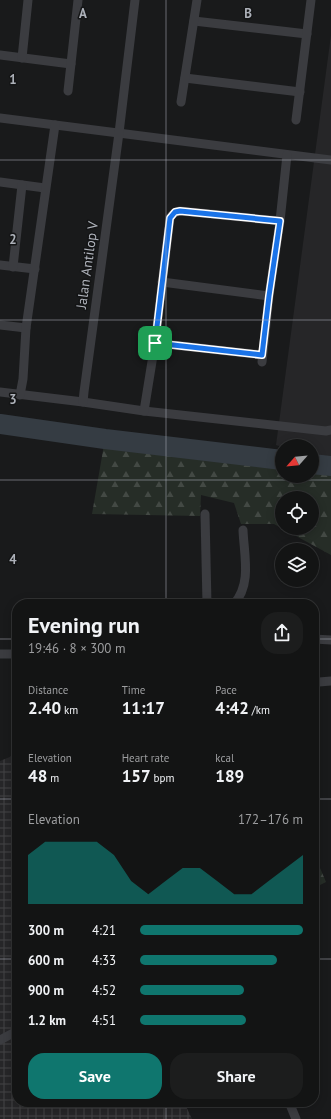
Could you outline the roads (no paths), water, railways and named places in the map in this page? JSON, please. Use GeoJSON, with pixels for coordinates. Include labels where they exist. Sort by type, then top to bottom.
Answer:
{"type":"FeatureCollection","features":[{"type":"Feature","properties":{"kind":"street"},"geometry":{"type":"LineString","coordinates":[[22,58],[28,0]]}},
{"type":"Feature","properties":{"kind":"street"},"geometry":{"type":"LineString","coordinates":[[68,91],[78,0]]}},
{"type":"Feature","properties":{"kind":"street","name":"Jalan Antilop V"},"geometry":{"type":"LineString","coordinates":[[83,402],[135,0]]}},
{"type":"Feature","properties":{"kind":"street"},"geometry":{"type":"LineString","coordinates":[[181,102],[197,0]]}},
{"type":"Feature","properties":{"kind":"street"},"geometry":{"type":"LineString","coordinates":[[296,120],[311,0]]}},
{"type":"Feature","properties":{"kind":"street"},"geometry":{"type":"LineString","coordinates":[[194,20],[307,34]]}},
{"type":"Feature","properties":{"kind":"street"},"geometry":{"type":"LineString","coordinates":[[0,55],[71,64]]}},
{"type":"Feature","properties":{"kind":"street"},"geometry":{"type":"LineString","coordinates":[[185,78],[300,92]]}},
{"type":"Feature","properties":{"kind":"street"},"geometry":{"type":"LineString","coordinates":[[0,118],[331,160]]}},
{"type":"Feature","properties":{"kind":"street"},"geometry":{"type":"LineString","coordinates":[[20,395],[23,379],[26,328],[55,125]]}},
{"type":"Feature","properties":{"kind":"street"},"geometry":{"type":"LineString","coordinates":[[155,343],[262,359],[287,155]]}},
{"type":"Feature","properties":{"kind":"street"},"geometry":{"type":"LineString","coordinates":[[0,182],[45,188]]}},
{"type":"Feature","properties":{"kind":"street"},"geometry":{"type":"LineString","coordinates":[[13,267],[22,185]]}},
{"type":"Feature","properties":{"kind":"street"},"geometry":{"type":"LineString","coordinates":[[144,410],[155,343],[170,218],[175,212],[180,211],[280,221]]}},
{"type":"Feature","properties":{"kind":"street"},"geometry":{"type":"LineString","coordinates":[[0,265],[35,269]]}},
{"type":"Feature","properties":{"kind":"street"},"geometry":{"type":"LineString","coordinates":[[162,282],[269,296]]}},
{"type":"Feature","properties":{"kind":"street"},"geometry":{"type":"LineString","coordinates":[[0,325],[26,328]]}},
{"type":"Feature","properties":{"kind":"street"},"geometry":{"type":"LineString","coordinates":[[0,392],[326,431],[331,430]]}},
{"type":"Feature","properties":{"kind":"street"},"geometry":{"type":"LineString","coordinates":[[205,514],[207,599]]}},
{"type":"Feature","properties":{"kind":"street"},"geometry":{"type":"LineString","coordinates":[[239,599],[244,586],[246,574],[243,530]]}},
{"type":"Feature","properties":{"kind":"street"},"geometry":{"type":"LineString","coordinates":[[319,639],[331,640]]}},
{"type":"Feature","properties":{"kind":"street"},"geometry":{"type":"LineString","coordinates":[[0,654],[12,654]]}},
{"type":"Feature","properties":{"kind":"street"},"geometry":{"type":"LineString","coordinates":[[319,682],[331,682]]}},
{"type":"Feature","properties":{"kind":"street"},"geometry":{"type":"LineString","coordinates":[[0,1040],[12,1034]]}},
{"type":"Feature","properties":{"kind":"street"},"geometry":{"type":"LineString","coordinates":[[291,1107],[296,1119]]}},
{"type":"Feature","properties":{"kind":"waterway"},"geometry":{"type":"LineString","coordinates":[[0,424],[105,439],[275,459]]}},
{"type":"Feature","properties":{"kind":"waterway"},"geometry":{"type":"LineString","coordinates":[[319,465],[331,466]]}}]}
